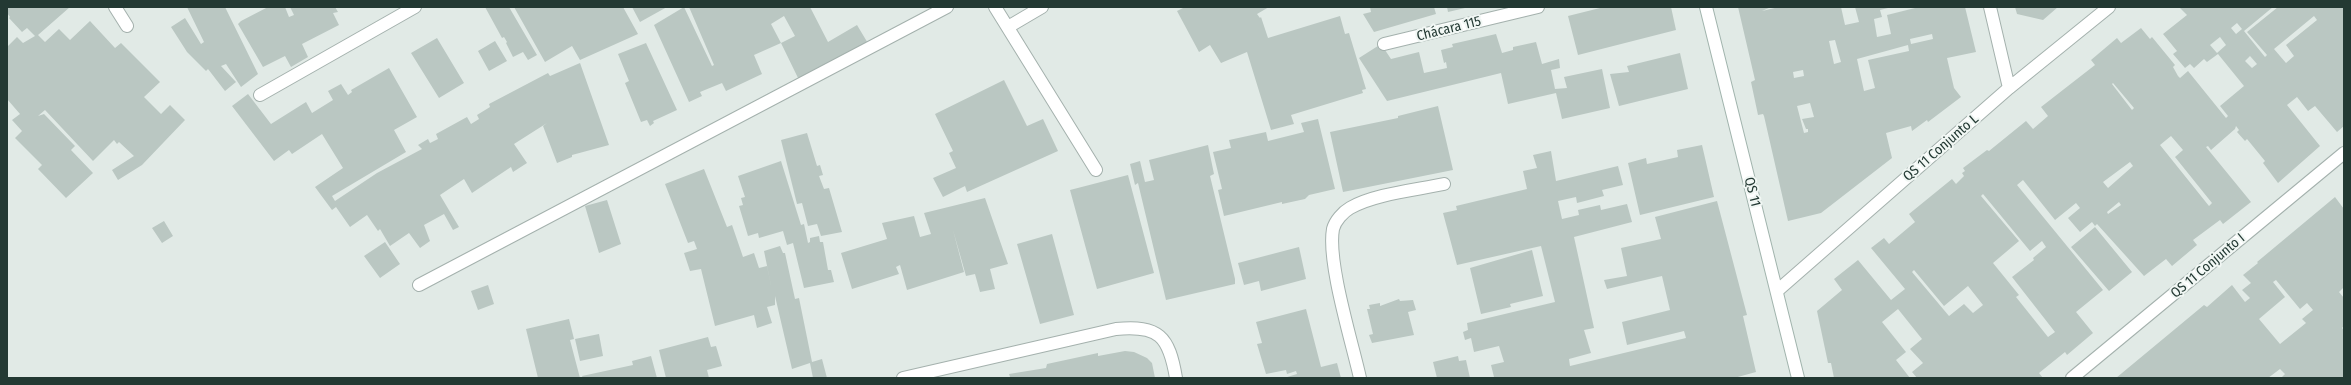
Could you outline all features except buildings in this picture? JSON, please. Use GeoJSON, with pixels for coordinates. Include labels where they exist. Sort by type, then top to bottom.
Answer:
{"type":"FeatureCollection","features":[{"type":"Feature","properties":{"kind":"street"},"geometry":{"type":"LineString","coordinates":[[115,7],[127,26]]}},
{"type":"Feature","properties":{"kind":"street"},"geometry":{"type":"LineString","coordinates":[[260,95],[415,7]]}},
{"type":"Feature","properties":{"kind":"street"},"geometry":{"type":"LineString","coordinates":[[419,284],[947,7]]}},
{"type":"Feature","properties":{"kind":"street"},"geometry":{"type":"LineString","coordinates":[[995,7],[1096,170]]}},
{"type":"Feature","properties":{"kind":"street"},"geometry":{"type":"LineString","coordinates":[[1008,27],[1042,7]]}},
{"type":"Feature","properties":{"kind":"street","name":"Chácara 115"},"geometry":{"type":"LineString","coordinates":[[1384,44],[1538,7]]}},
{"type":"Feature","properties":{"kind":"street","name":"QS 11"},"geometry":{"type":"LineString","coordinates":[[1706,7],[1798,378]]}},
{"type":"Feature","properties":{"kind":"street"},"geometry":{"type":"LineString","coordinates":[[1990,7],[2009,88]]}},
{"type":"Feature","properties":{"kind":"street","name":"QS 11 Conjunto L"},"geometry":{"type":"LineString","coordinates":[[1776,291],[2009,88],[2109,7]]}},
{"type":"Feature","properties":{"kind":"street","name":"QS 11 Conjunto I"},"geometry":{"type":"LineString","coordinates":[[2072,378],[2344,153]]}},
{"type":"Feature","properties":{"kind":"street"},"geometry":{"type":"LineString","coordinates":[[1360,378],[1336,270],[1332,242],[1334,228],[1340,217],[1349,208],[1362,203],[1444,184]]}},
{"type":"Feature","properties":{"kind":"street"},"geometry":{"type":"LineString","coordinates":[[903,378],[1116,329],[1138,327],[1157,334],[1165,343],[1172,356],[1176,378]]}}]}
